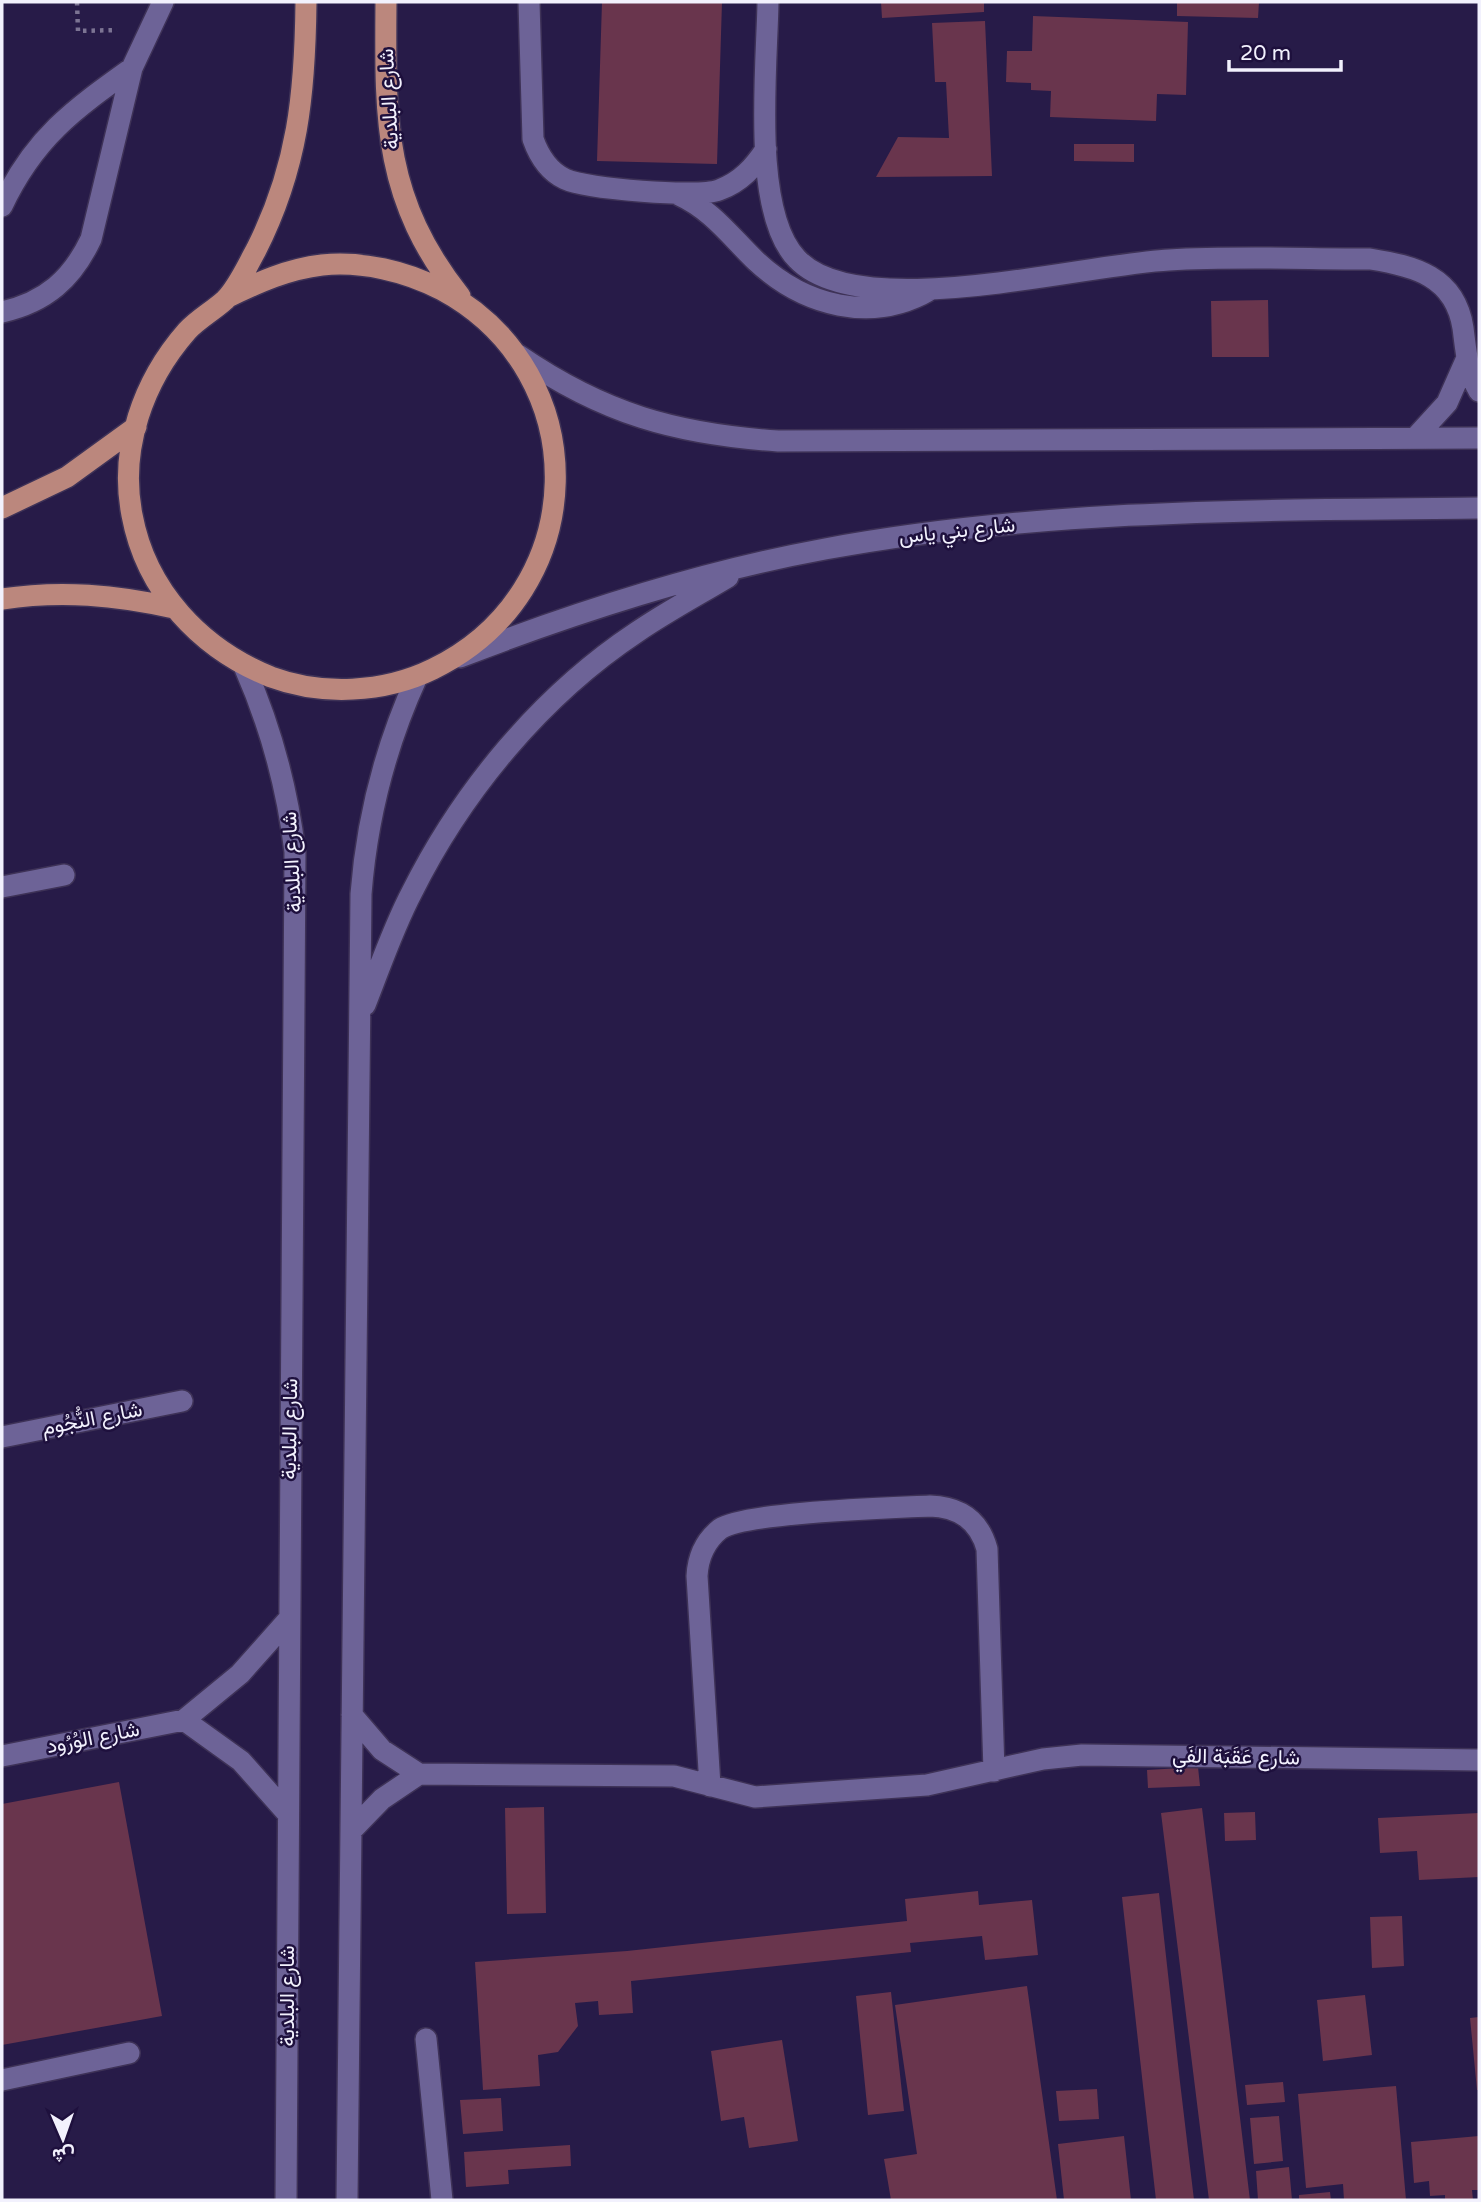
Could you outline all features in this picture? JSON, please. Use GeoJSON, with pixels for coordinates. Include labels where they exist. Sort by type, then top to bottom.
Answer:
{"type":"FeatureCollection","features":[{"type":"Feature","properties":{"kind":"main road"},"geometry":{"type":"LineString","coordinates":[[228,297],[275,210],[291,163],[301,116],[306,2]]}},
{"type":"Feature","properties":{"kind":"main road","name":"شارع البلدية"},"geometry":{"type":"LineString","coordinates":[[386,2],[386,119],[394,170],[411,218],[434,263],[466,303]]}},
{"type":"Feature","properties":{"kind":"main road"},"geometry":{"type":"LineString","coordinates":[[323,265],[373,266],[422,279],[466,303],[494,326],[518,355],[542,399],[555,447],[556,497],[545,546],[523,591],[492,630],[452,660],[417,677],[374,688],[329,689],[285,682],[243,666],[205,641],[174,608],[147,564],[132,515],[128,464],[138,413],[159,367],[189,328],[228,297],[273,275],[323,265]]}},
{"type":"Feature","properties":{"kind":"main road"},"geometry":{"type":"LineString","coordinates":[[2,508],[67,477],[136,428]]}},
{"type":"Feature","properties":{"kind":"main road"},"geometry":{"type":"LineString","coordinates":[[2,599],[63,593],[88,594],[138,600],[174,608]]}},
{"type":"Feature","properties":{"kind":"street"},"geometry":{"type":"LineString","coordinates":[[2,312],[24,307],[46,296],[65,281],[80,261],[91,239],[132,68],[163,2]]}},
{"type":"Feature","properties":{"kind":"street"},"geometry":{"type":"LineString","coordinates":[[530,2],[533,139],[545,163],[555,173],[579,183],[695,195],[717,191],[737,182],[754,167],[766,149]]}},
{"type":"Feature","properties":{"kind":"street"},"geometry":{"type":"LineString","coordinates":[[768,2],[768,193],[773,214],[796,259],[834,282],[858,288],[930,289],[983,285],[1168,260],[1370,260],[1416,268],[1434,278],[1458,309],[1466,360],[1479,391]]}},
{"type":"Feature","properties":{"kind":"street"},"geometry":{"type":"LineString","coordinates":[[2,206],[49,134],[68,114],[132,68]]}},
{"type":"Feature","properties":{"kind":"street"},"geometry":{"type":"LineString","coordinates":[[674,193],[712,214],[770,274],[810,298],[835,306],[885,307],[909,302],[930,289]]}},
{"type":"Feature","properties":{"kind":"street"},"geometry":{"type":"LineString","coordinates":[[518,355],[562,385],[616,409],[674,427],[732,438],[792,441],[1479,438]]}},
{"type":"Feature","properties":{"kind":"street"},"geometry":{"type":"LineString","coordinates":[[1415,438],[1447,403],[1466,360]]}},
{"type":"Feature","properties":{"kind":"street","name":"شارع بني ياس"},"geometry":{"type":"LineString","coordinates":[[452,660],[598,606],[748,565],[825,549],[979,527],[1236,510],[1479,508]]}},
{"type":"Feature","properties":{"kind":"street"},"geometry":{"type":"LineString","coordinates":[[360,1017],[411,894],[436,847],[496,761],[540,714],[596,663],[636,632],[748,565]]}},
{"type":"Feature","properties":{"kind":"street","name":"شارع البلدية"},"geometry":{"type":"LineString","coordinates":[[243,666],[263,710],[279,757],[295,852],[286,2200]]}},
{"type":"Feature","properties":{"kind":"street"},"geometry":{"type":"LineString","coordinates":[[347,2200],[361,894],[370,817],[397,721],[417,677]]}},
{"type":"Feature","properties":{"kind":"street"},"geometry":{"type":"LineString","coordinates":[[2,887],[64,875]]}},
{"type":"Feature","properties":{"kind":"street","name":"شارع النُّجُوم"},"geometry":{"type":"LineString","coordinates":[[2,1437],[182,1401]]}},
{"type":"Feature","properties":{"kind":"street"},"geometry":{"type":"LineString","coordinates":[[710,1786],[697,1576],[700,1556],[710,1539],[721,1529],[750,1519],[930,1506],[957,1510],[968,1517],[984,1538],[987,1549],[994,1771]]}},
{"type":"Feature","properties":{"kind":"street","name":"شارع الوُرُود"},"geometry":{"type":"LineString","coordinates":[[2,1756],[184,1720],[240,1674],[288,1620]]}},
{"type":"Feature","properties":{"kind":"street"},"geometry":{"type":"LineString","coordinates":[[351,1831],[382,1799],[419,1774],[382,1750],[352,1715]]}},
{"type":"Feature","properties":{"kind":"street"},"geometry":{"type":"LineString","coordinates":[[184,1720],[241,1761],[288,1814]]}},
{"type":"Feature","properties":{"kind":"street","name":"شارع عَقَبَة الفَي"},"geometry":{"type":"LineString","coordinates":[[419,1774],[674,1776],[736,1794],[774,1797],[927,1785],[1043,1759],[1082,1755],[1479,1760]]}},
{"type":"Feature","properties":{"kind":"street"},"geometry":{"type":"LineString","coordinates":[[426,2039],[442,2200]]}},
{"type":"Feature","properties":{"kind":"street"},"geometry":{"type":"LineString","coordinates":[[2,2080],[129,2053]]}},
{"type":"Feature","properties":{"kind":"path"},"geometry":{"type":"LineString","coordinates":[[77,2],[78,31],[151,30]]}},
{"type":"Feature","properties":{"kind":"building"},"geometry":{"type":"Polygon","coordinates":[[[602,2],[722,2],[717,164],[597,161],[602,2]]]}},
{"type":"Feature","properties":{"kind":"building"},"geometry":{"type":"Polygon","coordinates":[[[881,2],[984,2],[984,12],[882,18],[881,2]]]}},
{"type":"Feature","properties":{"kind":"building"},"geometry":{"type":"Polygon","coordinates":[[[1177,2],[1259,2],[1258,18],[1177,16],[1177,2]]]}},
{"type":"Feature","properties":{"kind":"building"},"geometry":{"type":"Polygon","coordinates":[[[1033,16],[1188,22],[1186,95],[1157,94],[1156,121],[1050,117],[1051,91],[1031,90],[1031,83],[1006,82],[1007,51],[1032,51],[1033,16]]]}},
{"type":"Feature","properties":{"kind":"building"},"geometry":{"type":"Polygon","coordinates":[[[985,21],[992,176],[876,177],[898,137],[949,138],[946,82],[935,82],[932,23],[985,21]]]}},
{"type":"Feature","properties":{"kind":"building"},"geometry":{"type":"Polygon","coordinates":[[[1074,144],[1134,144],[1134,162],[1074,161],[1074,144]]]}},
{"type":"Feature","properties":{"kind":"building"},"geometry":{"type":"Polygon","coordinates":[[[1268,300],[1269,357],[1212,357],[1211,301],[1268,300]]]}},
{"type":"Feature","properties":{"kind":"building"},"geometry":{"type":"Polygon","coordinates":[[[1198,1767],[1200,1786],[1148,1788],[1147,1770],[1198,1767]]]}},
{"type":"Feature","properties":{"kind":"building"},"geometry":{"type":"Polygon","coordinates":[[[119,1782],[162,2016],[2,2045],[2,1804],[119,1782]]]}},
{"type":"Feature","properties":{"kind":"building"},"geometry":{"type":"Polygon","coordinates":[[[544,1807],[546,1913],[507,1914],[505,1808],[544,1807]]]}},
{"type":"Feature","properties":{"kind":"building"},"geometry":{"type":"Polygon","coordinates":[[[1202,1808],[1250,2200],[1209,2200],[1161,1813],[1202,1808]]]}},
{"type":"Feature","properties":{"kind":"building"},"geometry":{"type":"Polygon","coordinates":[[[1255,1812],[1256,1840],[1225,1841],[1224,1813],[1255,1812]]]}},
{"type":"Feature","properties":{"kind":"building"},"geometry":{"type":"Polygon","coordinates":[[[1479,1813],[1479,1877],[1419,1880],[1417,1851],[1380,1853],[1378,1818],[1479,1813]]]}},
{"type":"Feature","properties":{"kind":"building"},"geometry":{"type":"Polygon","coordinates":[[[978,1891],[979,1905],[1032,1900],[1038,1955],[985,1960],[982,1936],[910,1943],[911,1952],[631,1981],[633,2013],[599,2015],[598,2001],[575,2003],[578,2026],[558,2052],[538,2055],[540,2086],[483,2090],[475,1962],[627,1951],[907,1921],[905,1899],[978,1891]]]}},
{"type":"Feature","properties":{"kind":"building"},"geometry":{"type":"Polygon","coordinates":[[[1159,1893],[1194,2200],[1156,2200],[1143,2086],[1122,1897],[1159,1893]]]}},
{"type":"Feature","properties":{"kind":"building"},"geometry":{"type":"Polygon","coordinates":[[[1402,1916],[1404,1966],[1372,1968],[1370,1917],[1402,1916]]]}},
{"type":"Feature","properties":{"kind":"building"},"geometry":{"type":"Polygon","coordinates":[[[1027,1986],[1057,2200],[891,2200],[884,2159],[917,2154],[895,2005],[1027,1986]]]}},
{"type":"Feature","properties":{"kind":"building"},"geometry":{"type":"Polygon","coordinates":[[[891,1992],[904,2111],[868,2115],[856,1996],[891,1992]]]}},
{"type":"Feature","properties":{"kind":"building"},"geometry":{"type":"Polygon","coordinates":[[[1365,1995],[1372,2055],[1323,2061],[1317,2000],[1365,1995]]]}},
{"type":"Feature","properties":{"kind":"building"},"geometry":{"type":"Polygon","coordinates":[[[1479,2017],[1479,2090],[1477,2090],[1470,2018],[1479,2017]]]}},
{"type":"Feature","properties":{"kind":"building"},"geometry":{"type":"Polygon","coordinates":[[[782,2040],[798,2141],[749,2148],[744,2117],[721,2121],[711,2051],[782,2040]]]}},
{"type":"Feature","properties":{"kind":"building"},"geometry":{"type":"Polygon","coordinates":[[[1283,2082],[1285,2102],[1247,2105],[1245,2085],[1283,2082]]]}},
{"type":"Feature","properties":{"kind":"building"},"geometry":{"type":"Polygon","coordinates":[[[1396,2086],[1406,2200],[1344,2200],[1343,2184],[1306,2188],[1298,2094],[1396,2086]]]}},
{"type":"Feature","properties":{"kind":"building"},"geometry":{"type":"Polygon","coordinates":[[[1097,2089],[1099,2119],[1059,2121],[1056,2091],[1097,2089]]]}},
{"type":"Feature","properties":{"kind":"building"},"geometry":{"type":"Polygon","coordinates":[[[501,2098],[503,2131],[463,2134],[460,2100],[501,2098]]]}},
{"type":"Feature","properties":{"kind":"building"},"geometry":{"type":"Polygon","coordinates":[[[1279,2116],[1283,2161],[1254,2164],[1250,2118],[1279,2116]]]}},
{"type":"Feature","properties":{"kind":"building"},"geometry":{"type":"Polygon","coordinates":[[[1124,2136],[1131,2200],[1064,2200],[1058,2144],[1124,2136]]]}},
{"type":"Feature","properties":{"kind":"building"},"geometry":{"type":"Polygon","coordinates":[[[1479,2136],[1479,2190],[1472,2190],[1473,2200],[1445,2200],[1445,2195],[1430,2196],[1429,2181],[1414,2183],[1411,2142],[1479,2136]]]}},
{"type":"Feature","properties":{"kind":"building"},"geometry":{"type":"Polygon","coordinates":[[[570,2145],[571,2166],[508,2170],[509,2184],[466,2187],[464,2152],[570,2145]]]}},
{"type":"Feature","properties":{"kind":"building"},"geometry":{"type":"Polygon","coordinates":[[[1289,2167],[1292,2200],[1258,2200],[1256,2171],[1289,2167]]]}},
{"type":"Feature","properties":{"kind":"building"},"geometry":{"type":"Polygon","coordinates":[[[1330,2192],[1331,2200],[1299,2200],[1299,2195],[1330,2192]]]}}]}
